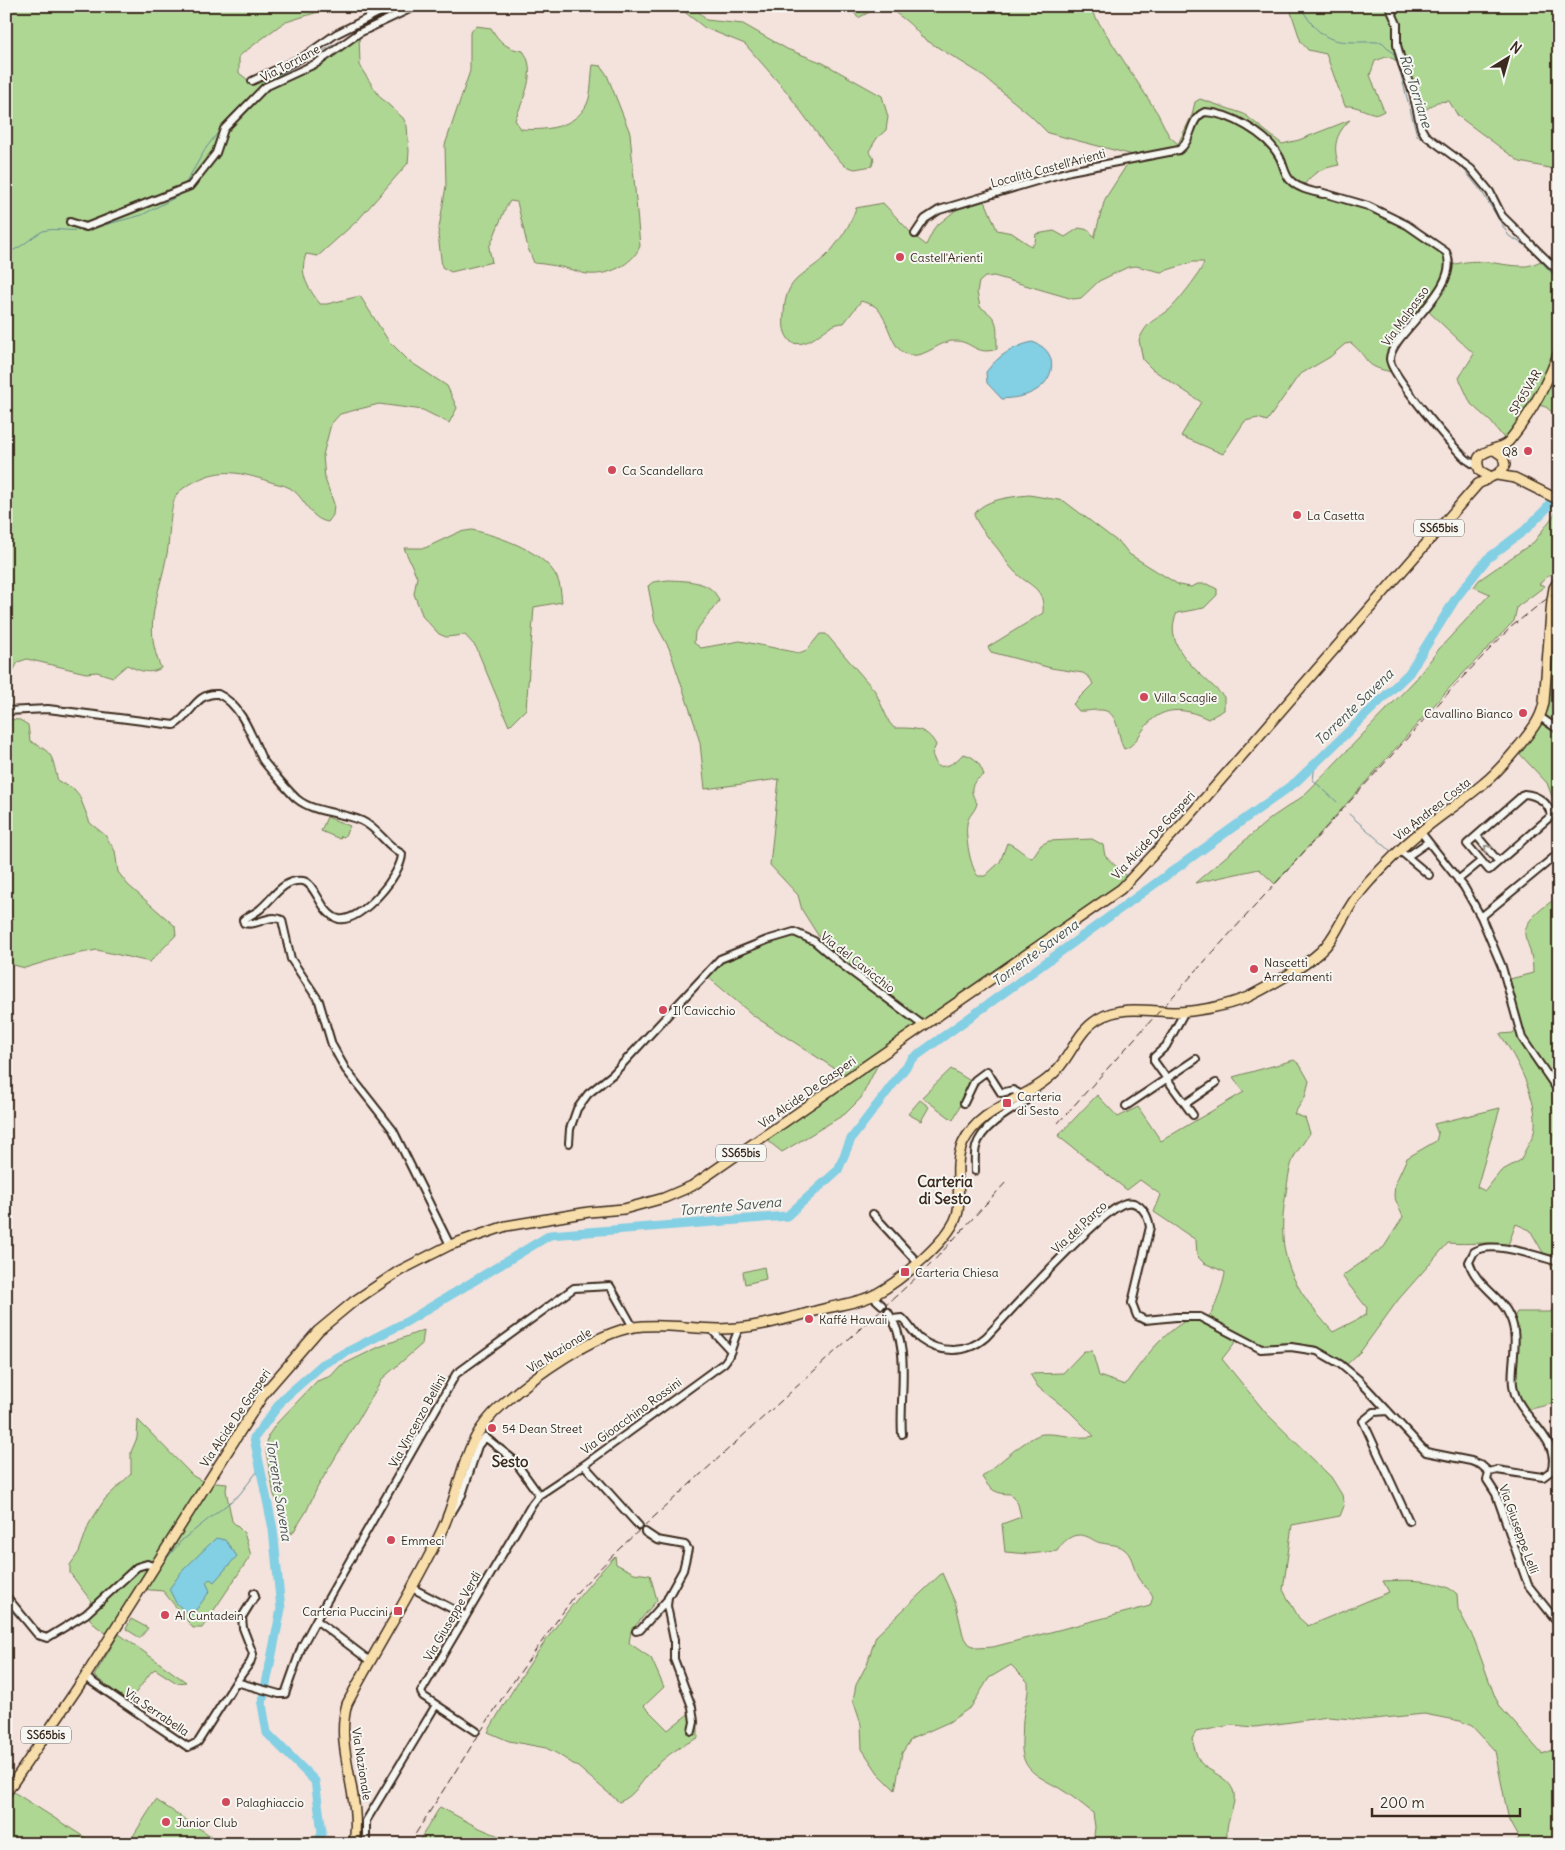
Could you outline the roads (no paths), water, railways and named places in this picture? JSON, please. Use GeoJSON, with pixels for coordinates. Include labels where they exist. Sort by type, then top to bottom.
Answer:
{"type":"FeatureCollection","features":[{"type":"Feature","properties":{"kind":"main road","name":"SP65VAR"},"geometry":{"type":"LineString","coordinates":[[1505,462],[1509,442],[1542,392],[1559,352]]}},
{"type":"Feature","properties":{"kind":"main road"},"geometry":{"type":"LineString","coordinates":[[1478,484],[1481,478],[1479,457],[1485,451],[1503,446],[1509,442]]}},
{"type":"Feature","properties":{"kind":"main road"},"geometry":{"type":"LineString","coordinates":[[1493,449],[1501,453],[1515,478]]}},
{"type":"Feature","properties":{"kind":"main road","name":"SS65bis"},"geometry":{"type":"LineString","coordinates":[[1494,476],[1505,462]]}},
{"type":"Feature","properties":{"kind":"main road"},"geometry":{"type":"LineString","coordinates":[[1479,469],[1494,476],[1515,478],[1559,500]]}},
{"type":"Feature","properties":{"kind":"main road","name":"Via Alcide De Gasperi"},"geometry":{"type":"LineString","coordinates":[[86,1677],[228,1448],[265,1392],[318,1331],[353,1302],[399,1271],[450,1245],[506,1226],[589,1212],[624,1209],[664,1198],[692,1186],[1095,908],[1139,873],[1478,484],[1494,476]]}},
{"type":"Feature","properties":{"kind":"main road","name":"Via Andrea Costa"},"geometry":{"type":"LineString","coordinates":[[1051,1076],[1060,1067],[1083,1031],[1103,1016],[1113,1012],[1137,1009],[1185,1011],[1228,1004],[1247,997],[1319,954],[1332,940],[1359,894],[1400,850],[1420,831],[1495,774],[1540,717],[1544,702],[1552,600],[1554,588],[1559,580]]}},
{"type":"Feature","properties":{"kind":"main road","name":"Via Nazionale"},"geometry":{"type":"LineString","coordinates":[[354,1844],[356,1804],[345,1748],[343,1717],[347,1704],[412,1588],[448,1516],[470,1446],[487,1420],[532,1381],[578,1351],[603,1337],[633,1327],[740,1328],[872,1296],[917,1262],[944,1238],[956,1219],[958,1157],[965,1140],[986,1116],[1051,1076]]}},
{"type":"Feature","properties":{"kind":"main road","name":"SS65bis"},"geometry":{"type":"LineString","coordinates":[[6,1793],[86,1677]]}},
{"type":"Feature","properties":{"kind":"street","name":"Via Torriane"},"geometry":{"type":"LineString","coordinates":[[252,82],[303,57],[336,34],[392,6]]}},
{"type":"Feature","properties":{"kind":"street","name":"Via Torriane"},"geometry":{"type":"LineString","coordinates":[[70,222],[86,228],[190,186],[216,153],[224,129],[266,87],[317,63],[359,33],[416,6]]}},
{"type":"Feature","properties":{"kind":"street"},"geometry":{"type":"LineString","coordinates":[[1389,6],[1397,24],[1397,45],[1413,92],[1421,128],[1425,134],[1471,169],[1490,192],[1502,216],[1556,264],[1559,272]]}},
{"type":"Feature","properties":{"kind":"street","name":"Località Castell'Arienti"},"geometry":{"type":"LineString","coordinates":[[915,234],[924,219],[939,210],[1070,171],[1179,150],[1186,143],[1196,118],[1205,112],[1232,120],[1255,133],[1276,151],[1291,181],[1301,188],[1320,191]]}},
{"type":"Feature","properties":{"kind":"street","name":"Via Malpasso"},"geometry":{"type":"LineString","coordinates":[[1320,191],[1368,206],[1407,225],[1446,252],[1449,258],[1445,278],[1425,312],[1394,349],[1390,361],[1396,376],[1463,456],[1479,469]]}},
{"type":"Feature","properties":{"kind":"street"},"geometry":{"type":"LineString","coordinates":[[1463,456],[1474,461],[1479,457]]}},
{"type":"Feature","properties":{"kind":"street"},"geometry":{"type":"LineString","coordinates":[[6,712],[48,709],[174,725],[184,718],[197,701],[206,696],[218,694],[231,702],[254,737],[268,767],[298,800],[362,821],[383,837],[392,850],[402,854],[402,864],[389,884],[359,912],[347,918],[340,919],[331,916],[310,884],[304,881],[293,882],[281,888],[259,910],[243,920],[244,923],[250,925],[273,917],[282,920],[291,959],[319,1001],[332,1045],[346,1070],[393,1130],[450,1245]]}},
{"type":"Feature","properties":{"kind":"street"},"geometry":{"type":"LineString","coordinates":[[1540,717],[1559,730]]}},
{"type":"Feature","properties":{"kind":"street"},"geometry":{"type":"LineString","coordinates":[[1559,791],[1559,802]]}},
{"type":"Feature","properties":{"kind":"street"},"geometry":{"type":"LineString","coordinates":[[1524,794],[1539,797],[1550,812],[1549,818],[1498,861],[1488,870],[1467,844],[1524,794]]}},
{"type":"Feature","properties":{"kind":"street"},"geometry":{"type":"LineString","coordinates":[[1420,831],[1458,880],[1481,917],[1502,967],[1522,1038],[1559,1092]]}},
{"type":"Feature","properties":{"kind":"street"},"geometry":{"type":"LineString","coordinates":[[1477,836],[1498,861]]}},
{"type":"Feature","properties":{"kind":"street"},"geometry":{"type":"LineString","coordinates":[[1408,856],[1428,842]]}},
{"type":"Feature","properties":{"kind":"street"},"geometry":{"type":"LineString","coordinates":[[1400,850],[1429,875]]}},
{"type":"Feature","properties":{"kind":"street"},"geometry":{"type":"LineString","coordinates":[[1481,917],[1559,853]]}},
{"type":"Feature","properties":{"kind":"street"},"geometry":{"type":"LineString","coordinates":[[1458,880],[1481,861]]}},
{"type":"Feature","properties":{"kind":"street","name":"Via del Cavicchio"},"geometry":{"type":"LineString","coordinates":[[569,1143],[570,1129],[577,1109],[588,1094],[613,1074],[720,960],[766,940],[794,932],[814,941],[841,964],[924,1026]]}},
{"type":"Feature","properties":{"kind":"street"},"geometry":{"type":"LineString","coordinates":[[1185,1011],[1166,1046],[1154,1057],[1154,1061],[1193,1115]]}},
{"type":"Feature","properties":{"kind":"street"},"geometry":{"type":"LineString","coordinates":[[1126,1106],[1196,1059]]}},
{"type":"Feature","properties":{"kind":"street"},"geometry":{"type":"LineString","coordinates":[[964,1103],[975,1080],[987,1071],[1001,1093],[1013,1090],[1024,1094]]}},
{"type":"Feature","properties":{"kind":"street"},"geometry":{"type":"LineString","coordinates":[[1185,1104],[1216,1083]]}},
{"type":"Feature","properties":{"kind":"street","name":"Via Nazionale"},"geometry":{"type":"LineString","coordinates":[[975,1171],[975,1150],[980,1140],[995,1122],[1025,1102],[1024,1094]]}},
{"type":"Feature","properties":{"kind":"street","name":"Via del Parco"},"geometry":{"type":"LineString","coordinates":[[892,1319],[902,1318],[920,1338],[935,1346],[956,1350],[974,1346],[986,1337],[1048,1271],[1108,1214],[1125,1203],[1132,1203],[1143,1209],[1149,1218],[1150,1226],[1132,1304],[1137,1316],[1145,1320],[1176,1317],[1200,1318],[1261,1349],[1291,1347],[1317,1350],[1340,1364],[1358,1379],[1426,1452],[1471,1461],[1481,1465],[1489,1472]]}},
{"type":"Feature","properties":{"kind":"street"},"geometry":{"type":"LineString","coordinates":[[873,1214],[917,1262]]}},
{"type":"Feature","properties":{"kind":"street","name":"Via Giuseppe Lelli"},"geometry":{"type":"LineString","coordinates":[[1559,1262],[1492,1248],[1478,1249],[1470,1257],[1470,1266],[1476,1278],[1510,1316],[1514,1332],[1515,1361],[1512,1384],[1520,1406],[1543,1436],[1552,1460],[1550,1471],[1543,1477],[1497,1470],[1489,1472],[1487,1480],[1496,1494],[1525,1580],[1559,1624]]}},
{"type":"Feature","properties":{"kind":"street","name":"Via Vincenzo Bellini"},"geometry":{"type":"LineString","coordinates":[[316,1620],[452,1380],[460,1371],[574,1288],[610,1286],[633,1327]]}},
{"type":"Feature","properties":{"kind":"street"},"geometry":{"type":"LineString","coordinates":[[872,1296],[882,1305]]}},
{"type":"Feature","properties":{"kind":"street"},"geometry":{"type":"LineString","coordinates":[[888,1312],[902,1352],[904,1372],[902,1434]]}},
{"type":"Feature","properties":{"kind":"street"},"geometry":{"type":"LineString","coordinates":[[728,1342],[740,1328]]}},
{"type":"Feature","properties":{"kind":"street","name":"Via Gioacchino Rossini"},"geometry":{"type":"LineString","coordinates":[[711,1329],[728,1342]]}},
{"type":"Feature","properties":{"kind":"street","name":"Via Gioacchino Rossini"},"geometry":{"type":"LineString","coordinates":[[539,1495],[584,1465],[724,1363],[730,1350],[726,1329]]}},
{"type":"Feature","properties":{"kind":"street"},"geometry":{"type":"LineString","coordinates":[[1388,1411],[1374,1412],[1363,1421],[1409,1521]]}},
{"type":"Feature","properties":{"kind":"street"},"geometry":{"type":"LineString","coordinates":[[448,1516],[462,1496],[478,1446],[485,1437],[514,1460],[539,1495]]}},
{"type":"Feature","properties":{"kind":"street"},"geometry":{"type":"LineString","coordinates":[[584,1465],[639,1526]]}},
{"type":"Feature","properties":{"kind":"street","name":"Via Giuseppe Verdi"},"geometry":{"type":"LineString","coordinates":[[476,1731],[423,1696],[421,1692],[464,1615],[539,1495]]}},
{"type":"Feature","properties":{"kind":"street"},"geometry":{"type":"LineString","coordinates":[[636,1631],[640,1630],[667,1600],[683,1570],[688,1549],[685,1545],[652,1538],[645,1532]]}},
{"type":"Feature","properties":{"kind":"street"},"geometry":{"type":"LineString","coordinates":[[6,1596],[38,1635],[47,1638],[96,1606],[137,1567],[147,1564],[155,1567]]}},
{"type":"Feature","properties":{"kind":"street"},"geometry":{"type":"LineString","coordinates":[[412,1588],[464,1615]]}},
{"type":"Feature","properties":{"kind":"street"},"geometry":{"type":"LineString","coordinates":[[254,1593],[255,1596],[242,1617],[243,1628],[253,1654],[250,1663],[236,1682],[279,1694],[287,1691],[302,1646],[316,1620],[370,1661]]}},
{"type":"Feature","properties":{"kind":"street"},"geometry":{"type":"LineString","coordinates":[[667,1600],[674,1640],[674,1659],[692,1707],[694,1722],[692,1731]]}},
{"type":"Feature","properties":{"kind":"street","name":"Via Serrabella"},"geometry":{"type":"LineString","coordinates":[[86,1677],[188,1747],[198,1742],[236,1682]]}},
{"type":"Feature","properties":{"kind":"street"},"geometry":{"type":"LineString","coordinates":[[366,1844],[366,1821],[436,1705]]}},
{"type":"Feature","properties":{"kind":"water"},"geometry":{"type":"Polygon","coordinates":[[[1032,342],[1041,346],[1051,358],[1052,366],[1046,381],[1041,387],[1029,394],[1002,399],[987,383],[986,372],[1006,352],[1032,342]]]}},
{"type":"Feature","properties":{"kind":"water"},"geometry":{"type":"Polygon","coordinates":[[[216,1538],[225,1540],[237,1556],[214,1582],[210,1579],[206,1582],[210,1591],[193,1614],[189,1615],[176,1603],[169,1589],[182,1571],[216,1538]]]}},
{"type":"Feature","properties":{"kind":"waterway","name":"Rio Torriane"},"geometry":{"type":"LineString","coordinates":[[1300,6],[1317,30],[1325,36],[1343,42],[1382,42],[1393,53],[1399,68],[1417,135],[1461,166],[1482,192],[1509,236],[1528,247],[1559,281]]}},
{"type":"Feature","properties":{"kind":"waterway"},"geometry":{"type":"LineString","coordinates":[[385,17],[393,14]]}},
{"type":"Feature","properties":{"kind":"waterway"},"geometry":{"type":"LineString","coordinates":[[185,184],[206,148],[232,114],[261,85],[353,34]]}},
{"type":"Feature","properties":{"kind":"waterway"},"geometry":{"type":"LineString","coordinates":[[93,228],[142,215],[178,196],[180,192]]}},
{"type":"Feature","properties":{"kind":"waterway"},"geometry":{"type":"LineString","coordinates":[[6,252],[20,247],[43,231],[86,229]]}},
{"type":"Feature","properties":{"kind":"waterway","name":"Torrente Savena"},"geometry":{"type":"LineString","coordinates":[[318,1844],[322,1832],[315,1781],[267,1733],[262,1704],[281,1609],[273,1529],[254,1438],[283,1399],[323,1364],[406,1322],[550,1235],[787,1216],[838,1170],[851,1139],[912,1059],[1296,782],[1409,673],[1456,598],[1487,559],[1525,530],[1546,509],[1559,490]]}},
{"type":"Feature","properties":{"kind":"waterway"},"geometry":{"type":"LineString","coordinates":[[1315,764],[1313,780],[1337,802]]}},
{"type":"Feature","properties":{"kind":"waterway"},"geometry":{"type":"LineString","coordinates":[[1349,814],[1392,852]]}},
{"type":"Feature","properties":{"kind":"waterway"},"geometry":{"type":"LineString","coordinates":[[159,1568],[182,1540],[239,1495],[260,1468]]}},
{"type":"Feature","properties":{"kind":"waterway"},"geometry":{"type":"LineString","coordinates":[[6,1605],[39,1641]]}},
{"type":"Feature","properties":{"kind":"railway"},"geometry":{"type":"LineString","coordinates":[[1058,1123],[1460,680],[1511,627],[1559,589]]}},
{"type":"Feature","properties":{"kind":"railway"},"geometry":{"type":"LineString","coordinates":[[409,1844],[506,1692],[578,1591],[621,1547],[930,1265],[1007,1181]]}},
{"type":"Feature","properties":{"kind":"place","name":"Castell'Arienti"},"geometry":{"type":"Point","coordinates":[900,257]}},
{"type":"Feature","properties":{"kind":"place","name":"Q8"},"geometry":{"type":"Point","coordinates":[1528,451]}},
{"type":"Feature","properties":{"kind":"place","name":"Ca Scandellara"},"geometry":{"type":"Point","coordinates":[612,470]}},
{"type":"Feature","properties":{"kind":"place","name":"La Casetta"},"geometry":{"type":"Point","coordinates":[1297,515]}},
{"type":"Feature","properties":{"kind":"place","name":"Villa Scaglie"},"geometry":{"type":"Point","coordinates":[1144,697]}},
{"type":"Feature","properties":{"kind":"place","name":"Cavallino Bianco"},"geometry":{"type":"Point","coordinates":[1523,713]}},
{"type":"Feature","properties":{"kind":"place","name":"Nascetti Arredamenti"},"geometry":{"type":"Point","coordinates":[1254,969]}},
{"type":"Feature","properties":{"kind":"place","name":"Il Cavicchio"},"geometry":{"type":"Point","coordinates":[663,1010]}},
{"type":"Feature","properties":{"kind":"place","name":"Carteria di Sesto"},"geometry":{"type":"Point","coordinates":[1007,1103]}},
{"type":"Feature","properties":{"kind":"place","name":"Carteria Chiesa"},"geometry":{"type":"Point","coordinates":[905,1272]}},
{"type":"Feature","properties":{"kind":"place","name":"Kaffé Hawaii"},"geometry":{"type":"Point","coordinates":[809,1319]}},
{"type":"Feature","properties":{"kind":"place","name":"54 Dean Street"},"geometry":{"type":"Point","coordinates":[492,1428]}},
{"type":"Feature","properties":{"kind":"place","name":"Emmeci"},"geometry":{"type":"Point","coordinates":[391,1540]}},
{"type":"Feature","properties":{"kind":"place","name":"Carteria Puccini"},"geometry":{"type":"Point","coordinates":[398,1611]}},
{"type":"Feature","properties":{"kind":"place","name":"Al Cuntadein"},"geometry":{"type":"Point","coordinates":[165,1615]}},
{"type":"Feature","properties":{"kind":"place","name":"Palaghiaccio"},"geometry":{"type":"Point","coordinates":[226,1802]}},
{"type":"Feature","properties":{"kind":"place","name":"Junior Club"},"geometry":{"type":"Point","coordinates":[166,1822]}},
{"type":"Feature","properties":{"kind":"district","name":"Carteria di Sesto"},"geometry":{"type":"Point","coordinates":[945,1190]}},
{"type":"Feature","properties":{"kind":"district","name":"Sesto"},"geometry":{"type":"Point","coordinates":[510,1461]}}]}
